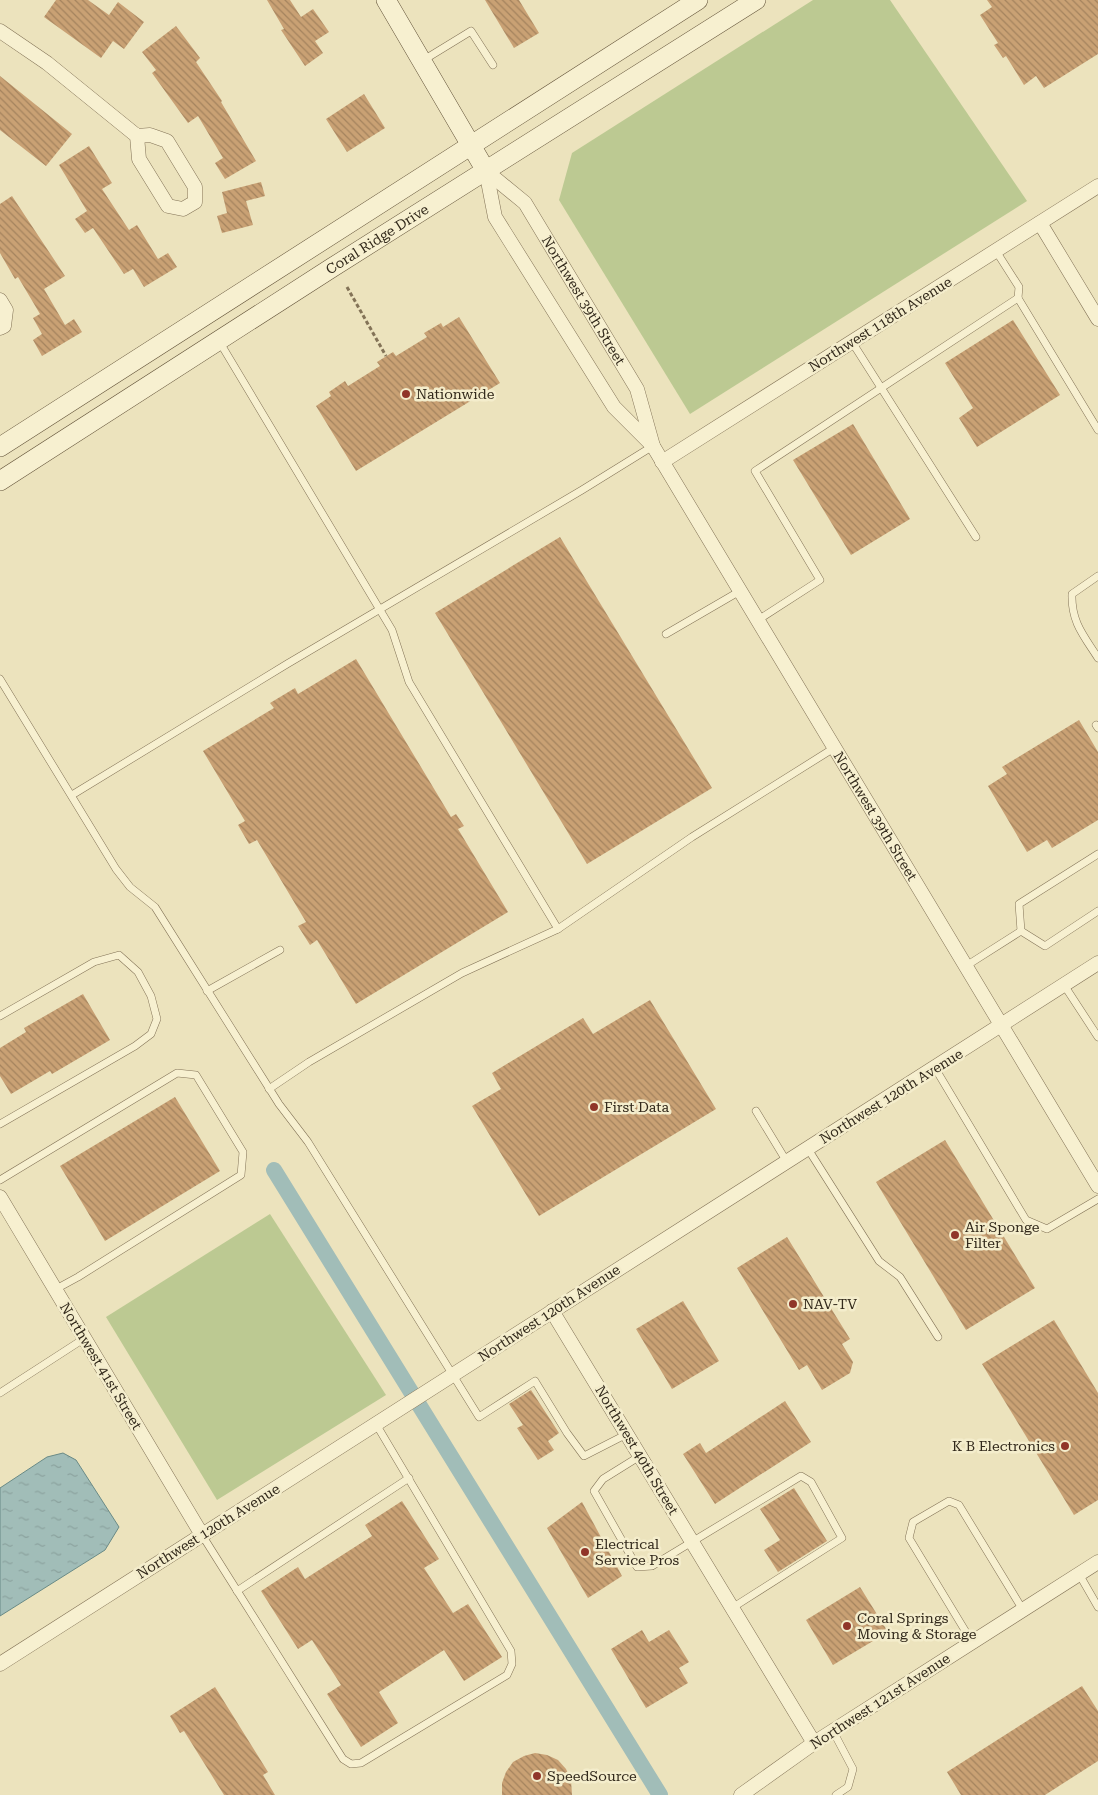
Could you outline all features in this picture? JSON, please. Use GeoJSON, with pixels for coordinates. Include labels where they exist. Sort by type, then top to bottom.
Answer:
{"type":"FeatureCollection","features":[{"type":"Feature","properties":{"kind":"main road","name":"Northwest 39th Street"},"geometry":{"type":"LineString","coordinates":[[386,0],[486,170]]}},
{"type":"Feature","properties":{"kind":"main road","name":"Coral Ridge Drive"},"geometry":{"type":"LineString","coordinates":[[0,447],[698,0]]}},
{"type":"Feature","properties":{"kind":"main road","name":"Coral Ridge Drive"},"geometry":{"type":"LineString","coordinates":[[0,481],[486,170],[756,0]]}},
{"type":"Feature","properties":{"kind":"street"},"geometry":{"type":"LineString","coordinates":[[0,31],[47,63],[137,136],[150,135],[167,141],[195,187],[195,202],[183,209],[168,206],[139,159],[137,136]]}},
{"type":"Feature","properties":{"kind":"street","name":"Northwest 39th Street"},"geometry":{"type":"LineString","coordinates":[[486,170],[495,217],[614,407],[653,446]]}},
{"type":"Feature","properties":{"kind":"street","name":"Northwest 39th Street"},"geometry":{"type":"LineString","coordinates":[[486,170],[525,202],[638,389],[653,446],[662,462],[1098,1186]]}},
{"type":"Feature","properties":{"kind":"street","name":"Northwest 118th Avenue"},"geometry":{"type":"LineString","coordinates":[[662,462],[1098,186]]}},
{"type":"Feature","properties":{"kind":"street"},"geometry":{"type":"LineString","coordinates":[[1040,223],[1098,319]]}},
{"type":"Feature","properties":{"kind":"street"},"geometry":{"type":"LineString","coordinates":[[0,300],[6,310],[4,326],[0,328]]}},
{"type":"Feature","properties":{"kind":"street","name":"Northwest 120th Avenue"},"geometry":{"type":"LineString","coordinates":[[0,1664],[1098,963]]}},
{"type":"Feature","properties":{"kind":"street","name":"Northwest 41st Street"},"geometry":{"type":"LineString","coordinates":[[0,1197],[202,1535]]}},
{"type":"Feature","properties":{"kind":"street","name":"Northwest 40th Street"},"geometry":{"type":"LineString","coordinates":[[552,1311],[814,1743]]}},
{"type":"Feature","properties":{"kind":"street","name":"Northwest 121st Avenue"},"geometry":{"type":"LineString","coordinates":[[741,1795],[814,1743],[1098,1562]]}},
{"type":"Feature","properties":{"kind":"lane"},"geometry":{"type":"LineString","coordinates":[[422,61],[471,31],[493,66]]}},
{"type":"Feature","properties":{"kind":"lane"},"geometry":{"type":"LineString","coordinates":[[996,251],[1019,287],[1018,298],[1098,430]]}},
{"type":"Feature","properties":{"kind":"lane"},"geometry":{"type":"LineString","coordinates":[[758,620],[820,580],[755,471],[1018,298]]}},
{"type":"Feature","properties":{"kind":"lane"},"geometry":{"type":"LineString","coordinates":[[219,341],[392,630],[409,682],[558,929]]}},
{"type":"Feature","properties":{"kind":"lane"},"geometry":{"type":"LineString","coordinates":[[852,342],[976,536]]}},
{"type":"Feature","properties":{"kind":"lane"},"geometry":{"type":"LineString","coordinates":[[72,795],[653,446]]}},
{"type":"Feature","properties":{"kind":"lane"},"geometry":{"type":"LineString","coordinates":[[1098,576],[1072,594],[1072,608],[1076,626],[1098,658]]}},
{"type":"Feature","properties":{"kind":"lane"},"geometry":{"type":"LineString","coordinates":[[666,634],[740,591]]}},
{"type":"Feature","properties":{"kind":"lane"},"geometry":{"type":"LineString","coordinates":[[0,679],[116,869],[130,887],[155,906],[269,1089],[308,1142],[479,1417],[535,1381],[567,1433],[584,1456],[627,1434]]}},
{"type":"Feature","properties":{"kind":"lane"},"geometry":{"type":"LineString","coordinates":[[269,1089],[309,1062],[462,973],[558,929],[692,837],[834,748]]}},
{"type":"Feature","properties":{"kind":"lane"},"geometry":{"type":"LineString","coordinates":[[1020,931],[1019,904],[1098,854]]}},
{"type":"Feature","properties":{"kind":"lane"},"geometry":{"type":"LineString","coordinates":[[1020,931],[1045,946],[1098,912]]}},
{"type":"Feature","properties":{"kind":"lane"},"geometry":{"type":"LineString","coordinates":[[966,966],[1020,931]]}},
{"type":"Feature","properties":{"kind":"lane"},"geometry":{"type":"LineString","coordinates":[[207,991],[280,950]]}},
{"type":"Feature","properties":{"kind":"lane"},"geometry":{"type":"LineString","coordinates":[[0,1016],[94,962],[119,954],[138,972],[151,996],[157,1019],[151,1034],[135,1046],[0,1124]]}},
{"type":"Feature","properties":{"kind":"lane"},"geometry":{"type":"LineString","coordinates":[[1064,985],[1098,1037]]}},
{"type":"Feature","properties":{"kind":"lane"},"geometry":{"type":"LineString","coordinates":[[935,1068],[1026,1220],[1047,1229],[1098,1199]]}},
{"type":"Feature","properties":{"kind":"lane"},"geometry":{"type":"LineString","coordinates":[[0,1180],[177,1072],[196,1076],[243,1152],[241,1175],[56,1289]]}},
{"type":"Feature","properties":{"kind":"lane"},"geometry":{"type":"LineString","coordinates":[[756,1111],[787,1162]]}},
{"type":"Feature","properties":{"kind":"lane"},"geometry":{"type":"LineString","coordinates":[[808,1149],[879,1261],[900,1277],[938,1337]]}},
{"type":"Feature","properties":{"kind":"lane"},"geometry":{"type":"LineString","coordinates":[[0,1393],[85,1338]]}},
{"type":"Feature","properties":{"kind":"lane"},"geometry":{"type":"LineString","coordinates":[[202,1535],[343,1759],[351,1764],[360,1763],[507,1675],[512,1664],[511,1651],[376,1424]]}},
{"type":"Feature","properties":{"kind":"lane"},"geometry":{"type":"LineString","coordinates":[[640,1456],[603,1479],[594,1491],[637,1567],[652,1566],[800,1476],[811,1482],[842,1538],[732,1608]]}},
{"type":"Feature","properties":{"kind":"lane"},"geometry":{"type":"LineString","coordinates":[[237,1591],[409,1478]]}},
{"type":"Feature","properties":{"kind":"lane"},"geometry":{"type":"LineString","coordinates":[[972,1642],[909,1538],[913,1522],[949,1501],[959,1505],[1023,1610]]}},
{"type":"Feature","properties":{"kind":"lane"},"geometry":{"type":"LineString","coordinates":[[1079,1574],[1098,1607]]}},
{"type":"Feature","properties":{"kind":"lane"},"geometry":{"type":"LineString","coordinates":[[833,1731],[853,1768],[848,1787],[836,1795]]}},
{"type":"Feature","properties":{"kind":"path"},"geometry":{"type":"LineString","coordinates":[[347,288],[386,356]]}},
{"type":"Feature","properties":{"kind":"green space"},"geometry":{"type":"Polygon","coordinates":[[[813,0],[890,0],[1027,201],[690,414],[559,200],[572,153],[813,0]]]}},
{"type":"Feature","properties":{"kind":"green space"},"geometry":{"type":"Polygon","coordinates":[[[270,1214],[386,1395],[217,1500],[106,1317],[270,1214]]]}},
{"type":"Feature","properties":{"kind":"water"},"geometry":{"type":"Polygon","coordinates":[[[63,1453],[76,1460],[119,1527],[105,1550],[0,1616],[0,1488],[47,1457],[63,1453]]]}},
{"type":"Feature","properties":{"kind":"building"},"geometry":{"type":"Polygon","coordinates":[[[56,0],[88,0],[109,15],[118,2],[144,22],[124,49],[113,41],[101,58],[44,17],[56,0]]]}},
{"type":"Feature","properties":{"kind":"building"},"geometry":{"type":"Polygon","coordinates":[[[267,0],[290,0],[301,17],[313,9],[329,32],[315,41],[323,53],[305,66],[281,30],[284,29],[267,0]]]}},
{"type":"Feature","properties":{"kind":"building"},"geometry":{"type":"Polygon","coordinates":[[[485,0],[519,0],[539,33],[514,48],[485,0]]]}},
{"type":"Feature","properties":{"kind":"building"},"geometry":{"type":"Polygon","coordinates":[[[987,0],[1098,0],[1098,54],[1044,88],[1036,76],[1024,85],[1006,56],[1003,58],[994,45],[998,43],[980,15],[992,7],[987,0]]]}},
{"type":"Feature","properties":{"kind":"building"},"geometry":{"type":"Polygon","coordinates":[[[176,26],[200,58],[196,62],[222,101],[256,161],[225,179],[215,163],[223,158],[198,116],[188,123],[152,73],[156,70],[142,52],[176,26]]]}},
{"type":"Feature","properties":{"kind":"building"},"geometry":{"type":"Polygon","coordinates":[[[0,76],[72,134],[46,166],[0,130],[0,76]]]}},
{"type":"Feature","properties":{"kind":"building"},"geometry":{"type":"Polygon","coordinates":[[[364,94],[385,128],[347,152],[326,119],[364,94]]]}},
{"type":"Feature","properties":{"kind":"building"},"geometry":{"type":"Polygon","coordinates":[[[89,146],[112,183],[102,189],[129,230],[137,225],[158,259],[168,253],[177,267],[144,287],[133,269],[124,274],[93,228],[85,233],[75,219],[87,211],[59,165],[89,146]]]}},
{"type":"Feature","properties":{"kind":"building"},"geometry":{"type":"Polygon","coordinates":[[[261,182],[265,196],[246,201],[253,225],[222,233],[217,216],[227,213],[222,192],[261,182]]]}},
{"type":"Feature","properties":{"kind":"building"},"geometry":{"type":"Polygon","coordinates":[[[12,196],[65,276],[44,289],[65,325],[74,319],[82,332],[42,356],[33,340],[42,334],[33,318],[40,314],[18,277],[15,279],[0,253],[0,204],[12,196]]]}},
{"type":"Feature","properties":{"kind":"building","name":"Nationwide"},"geometry":{"type":"Polygon","coordinates":[[[459,317],[500,383],[356,471],[316,406],[331,396],[329,392],[345,381],[348,386],[380,366],[377,362],[393,352],[396,356],[427,337],[424,333],[441,323],[443,327],[459,317]]]}},
{"type":"Feature","properties":{"kind":"building"},"geometry":{"type":"Polygon","coordinates":[[[1013,320],[1060,395],[977,447],[959,418],[973,408],[945,363],[1013,320]]]}},
{"type":"Feature","properties":{"kind":"building"},"geometry":{"type":"Polygon","coordinates":[[[853,424],[910,519],[851,555],[793,460],[853,424]]]}},
{"type":"Feature","properties":{"kind":"building"},"geometry":{"type":"Polygon","coordinates":[[[560,537],[712,788],[587,864],[435,613],[560,537]]]}},
{"type":"Feature","properties":{"kind":"building"},"geometry":{"type":"Polygon","coordinates":[[[356,659],[451,817],[456,814],[464,826],[458,829],[508,912],[356,1004],[317,940],[310,945],[298,926],[306,922],[257,840],[249,844],[238,825],[245,821],[203,751],[274,708],[270,703],[295,688],[298,694],[356,659]]]}},
{"type":"Feature","properties":{"kind":"building"},"geometry":{"type":"Polygon","coordinates":[[[1079,720],[1098,752],[1098,820],[1052,848],[1047,840],[1027,852],[988,786],[1007,774],[1002,767],[1079,720]]]}},
{"type":"Feature","properties":{"kind":"building"},"geometry":{"type":"Polygon","coordinates":[[[83,994],[110,1040],[52,1074],[50,1071],[11,1094],[0,1076],[0,1048],[26,1032],[24,1028],[83,994]]]}},
{"type":"Feature","properties":{"kind":"building","name":"First Data"},"geometry":{"type":"Polygon","coordinates":[[[650,1000],[716,1109],[539,1216],[472,1106],[501,1089],[492,1073],[583,1018],[593,1034],[650,1000]]]}},
{"type":"Feature","properties":{"kind":"building"},"geometry":{"type":"Polygon","coordinates":[[[175,1097],[220,1171],[105,1241],[60,1166],[175,1097]]]}},
{"type":"Feature","properties":{"kind":"building","name":"Air Sponge Filter"},"geometry":{"type":"Polygon","coordinates":[[[945,1140],[1035,1288],[966,1330],[876,1182],[945,1140]]]}},
{"type":"Feature","properties":{"kind":"building","name":"NAV-TV"},"geometry":{"type":"Polygon","coordinates":[[[787,1237],[850,1339],[842,1344],[853,1362],[850,1373],[822,1390],[807,1365],[799,1370],[737,1268],[787,1237]]]}},
{"type":"Feature","properties":{"kind":"building"},"geometry":{"type":"Polygon","coordinates":[[[683,1301],[719,1361],[672,1389],[636,1329],[683,1301]]]}},
{"type":"Feature","properties":{"kind":"building","name":"K B Electronics"},"geometry":{"type":"Polygon","coordinates":[[[1054,1320],[1098,1393],[1098,1500],[1074,1515],[982,1364],[1054,1320]]]}},
{"type":"Feature","properties":{"kind":"building"},"geometry":{"type":"Polygon","coordinates":[[[531,1390],[559,1433],[548,1441],[554,1450],[538,1460],[517,1428],[523,1425],[509,1404],[531,1390]]]}},
{"type":"Feature","properties":{"kind":"building"},"geometry":{"type":"Polygon","coordinates":[[[785,1401],[811,1442],[715,1504],[683,1454],[700,1443],[706,1453],[785,1401]]]}},
{"type":"Feature","properties":{"kind":"building"},"geometry":{"type":"Polygon","coordinates":[[[794,1488],[827,1541],[778,1572],[764,1550],[780,1540],[760,1509],[794,1488]]]}},
{"type":"Feature","properties":{"kind":"building"},"geometry":{"type":"Polygon","coordinates":[[[402,1501],[439,1559],[424,1568],[453,1613],[468,1604],[502,1657],[464,1681],[444,1650],[379,1692],[398,1723],[361,1747],[327,1694],[341,1685],[312,1640],[298,1649],[261,1591],[298,1567],[305,1579],[372,1536],[365,1525],[402,1501]]]}},
{"type":"Feature","properties":{"kind":"building","name":"Electrical Service Pros"},"geometry":{"type":"Polygon","coordinates":[[[582,1502],[622,1576],[588,1598],[547,1528],[582,1502]]]}},
{"type":"Feature","properties":{"kind":"building","name":"Coral Springs Moving & Storage"},"geometry":{"type":"Polygon","coordinates":[[[860,1587],[888,1632],[833,1665],[806,1620],[860,1587]]]}},
{"type":"Feature","properties":{"kind":"building"},"geometry":{"type":"Polygon","coordinates":[[[642,1630],[649,1642],[669,1630],[689,1662],[679,1668],[688,1683],[646,1708],[611,1649],[642,1630]]]}},
{"type":"Feature","properties":{"kind":"building"},"geometry":{"type":"Polygon","coordinates":[[[1082,1686],[1098,1711],[1098,1761],[1045,1795],[961,1795],[947,1772],[1082,1686]]]}},
{"type":"Feature","properties":{"kind":"building"},"geometry":{"type":"Polygon","coordinates":[[[215,1687],[268,1772],[263,1775],[275,1795],[224,1795],[184,1731],[180,1733],[170,1716],[215,1687]]]}},
{"type":"Feature","properties":{"kind":"building","name":"SpeedSource"},"geometry":{"type":"Polygon","coordinates":[[[535,1753],[547,1755],[558,1760],[566,1769],[571,1780],[572,1795],[502,1795],[502,1783],[506,1772],[513,1762],[535,1753]]]}},
{"type":"Feature","properties":{"kind":"waterway"},"geometry":{"type":"LineString","coordinates":[[274,1170],[660,1795]]}},
{"type":"Feature","properties":{"kind":"place","name":"Nationwide"},"geometry":{"type":"Point","coordinates":[406,394]}},
{"type":"Feature","properties":{"kind":"place","name":"First Data"},"geometry":{"type":"Point","coordinates":[594,1107]}},
{"type":"Feature","properties":{"kind":"place","name":"Air Sponge Filter"},"geometry":{"type":"Point","coordinates":[955,1235]}},
{"type":"Feature","properties":{"kind":"place","name":"NAV-TV"},"geometry":{"type":"Point","coordinates":[793,1304]}},
{"type":"Feature","properties":{"kind":"place","name":"K B Electronics"},"geometry":{"type":"Point","coordinates":[1065,1446]}},
{"type":"Feature","properties":{"kind":"place","name":"Electrical Service Pros"},"geometry":{"type":"Point","coordinates":[585,1552]}},
{"type":"Feature","properties":{"kind":"place","name":"Coral Springs Moving & Storage"},"geometry":{"type":"Point","coordinates":[847,1626]}},
{"type":"Feature","properties":{"kind":"place","name":"SpeedSource"},"geometry":{"type":"Point","coordinates":[537,1776]}}]}
